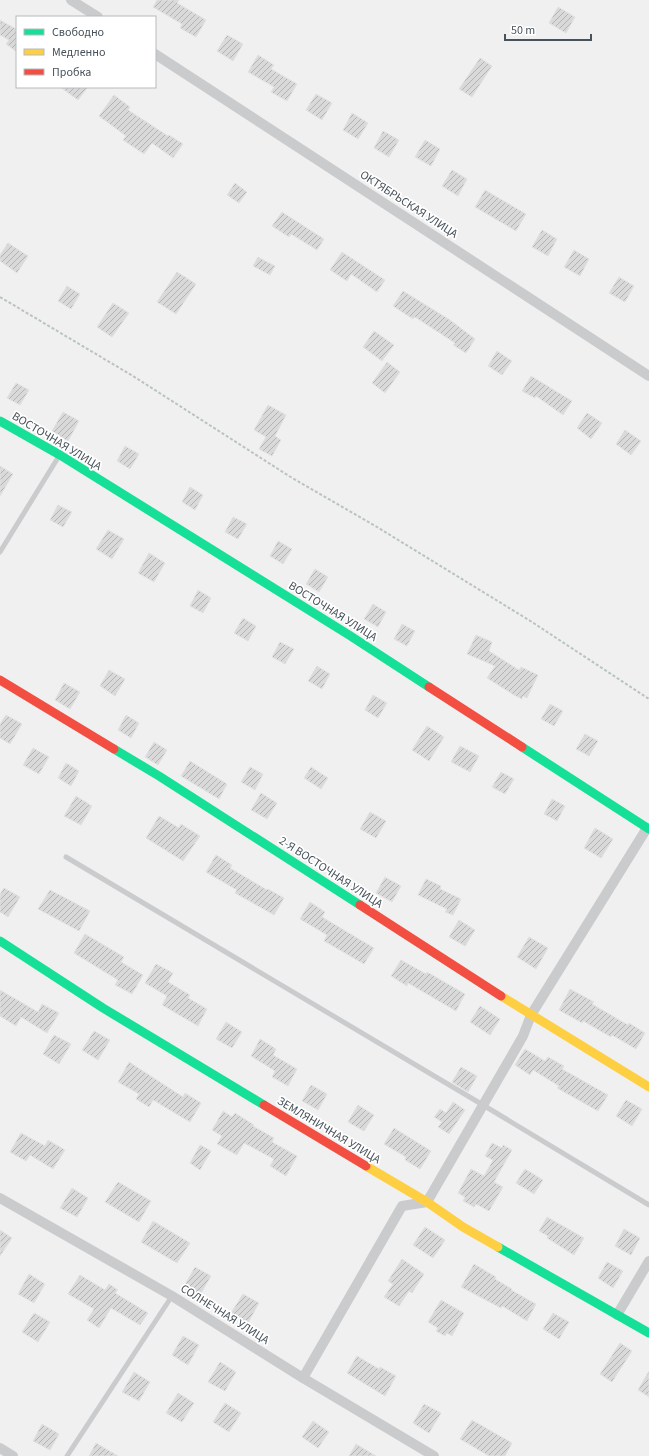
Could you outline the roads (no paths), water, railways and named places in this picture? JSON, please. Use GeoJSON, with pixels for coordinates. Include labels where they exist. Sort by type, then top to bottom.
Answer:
{"type":"FeatureCollection","features":[{"type":"Feature","properties":{"kind":"street"},"geometry":{"type":"LineString","coordinates":[[71,0],[96,16]]}},
{"type":"Feature","properties":{"kind":"street","name":"ОКТЯБРЬСКАЯ УЛИЦА"},"geometry":{"type":"LineString","coordinates":[[156,55],[649,376]]}},
{"type":"Feature","properties":{"kind":"street","name":"ВОСТОЧНАЯ УЛИЦА"},"geometry":{"type":"LineString","coordinates":[[0,421],[60,456],[349,634],[646,828]]}},
{"type":"Feature","properties":{"kind":"street","name":"2-Я ВОСТОЧНАЯ УЛИЦА"},"geometry":{"type":"LineString","coordinates":[[0,680],[159,776],[531,1015],[649,1087]]}},
{"type":"Feature","properties":{"kind":"street"},"geometry":{"type":"LineString","coordinates":[[303,1378],[402,1206],[427,1202],[523,1036],[531,1015],[646,828],[649,816]]}},
{"type":"Feature","properties":{"kind":"street","name":"ЗЕМЛЯНИЧНАЯ УЛИЦА"},"geometry":{"type":"LineString","coordinates":[[0,941],[103,1008],[427,1202],[463,1226],[649,1333]]}},
{"type":"Feature","properties":{"kind":"street","name":"СОЛНЕЧНАЯ УЛИЦА"},"geometry":{"type":"LineString","coordinates":[[0,1198],[172,1296],[303,1378],[434,1456]]}},
{"type":"Feature","properties":{"kind":"street"},"geometry":{"type":"LineString","coordinates":[[617,1315],[649,1261]]}},
{"type":"Feature","properties":{"kind":"street"},"geometry":{"type":"LineString","coordinates":[[0,1448],[13,1456]]}},
{"type":"Feature","properties":{"kind":"lane"},"geometry":{"type":"LineString","coordinates":[[0,552],[60,456]]}},
{"type":"Feature","properties":{"kind":"lane"},"geometry":{"type":"LineString","coordinates":[[66,857],[483,1105],[649,1206]]}},
{"type":"Feature","properties":{"kind":"lane"},"geometry":{"type":"LineString","coordinates":[[67,1456],[172,1296]]}}]}
